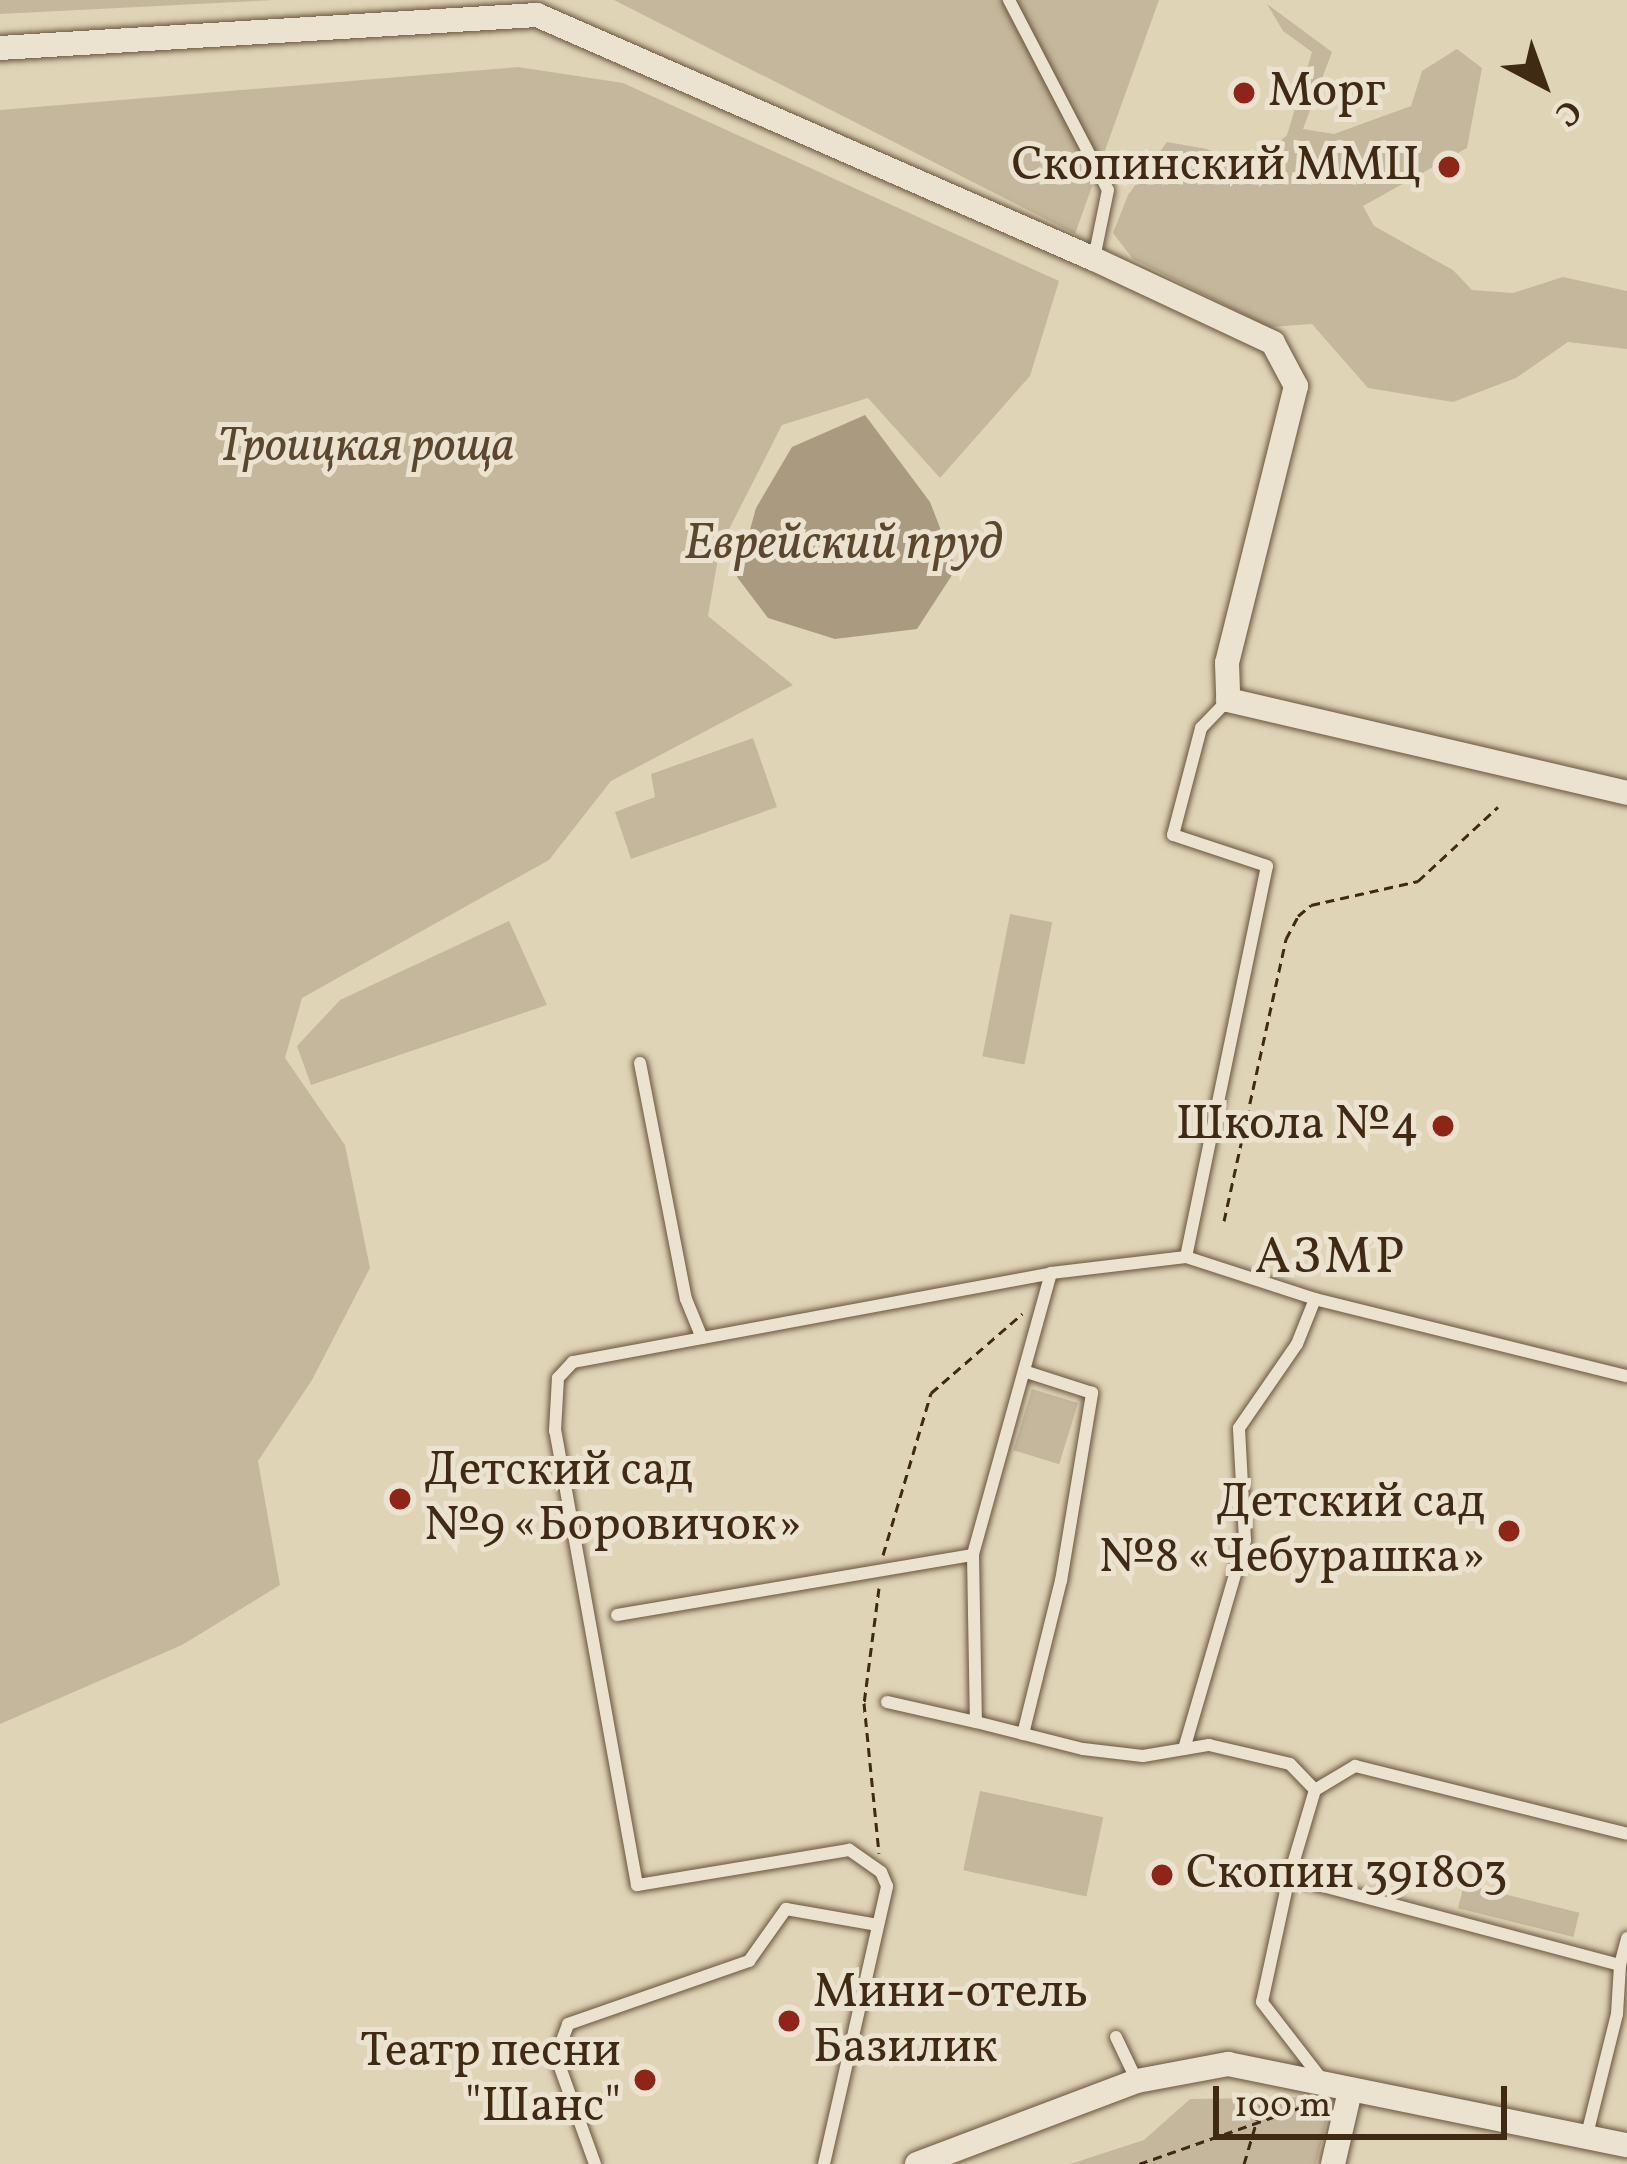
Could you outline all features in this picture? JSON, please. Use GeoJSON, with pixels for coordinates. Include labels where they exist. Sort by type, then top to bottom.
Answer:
{"type":"FeatureCollection","features":[{"type":"Feature","properties":{"kind":"street"},"geometry":{"type":"LineString","coordinates":[[0,48],[537,15],[1094,259],[1273,344],[1296,386],[1227,663],[1228,700],[1627,794]]}},
{"type":"Feature","properties":{"kind":"street"},"geometry":{"type":"LineString","coordinates":[[917,2164],[1137,2081],[1228,2064],[1626,2145],[1622,2164]]}},
{"type":"Feature","properties":{"kind":"street"},"geometry":{"type":"LineString","coordinates":[[1333,2164],[1341,2089]]}},
{"type":"Feature","properties":{"kind":"lane"},"geometry":{"type":"LineString","coordinates":[[1010,0],[1108,190],[1094,259]]}},
{"type":"Feature","properties":{"kind":"lane"},"geometry":{"type":"LineString","coordinates":[[1186,1257],[1267,866],[1173,835],[1201,728],[1228,700]]}},
{"type":"Feature","properties":{"kind":"lane"},"geometry":{"type":"LineString","coordinates":[[640,1064],[686,1299],[702,1338]]}},
{"type":"Feature","properties":{"kind":"lane"},"geometry":{"type":"LineString","coordinates":[[824,2164],[887,1886],[881,1872],[849,1850],[637,1885],[555,1431],[558,1378],[573,1362],[1051,1273],[1186,1257],[1315,1299],[1627,1376]]}},
{"type":"Feature","properties":{"kind":"lane"},"geometry":{"type":"LineString","coordinates":[[976,1722],[973,1555],[1051,1273]]}},
{"type":"Feature","properties":{"kind":"lane"},"geometry":{"type":"LineString","coordinates":[[1184,1749],[1245,1540],[1239,1428],[1297,1344],[1315,1299]]}},
{"type":"Feature","properties":{"kind":"lane"},"geometry":{"type":"LineString","coordinates":[[1023,1734],[1060,1581],[1092,1393],[1024,1371]]}},
{"type":"Feature","properties":{"kind":"lane"},"geometry":{"type":"LineString","coordinates":[[616,1615],[973,1555]]}},
{"type":"Feature","properties":{"kind":"lane"},"geometry":{"type":"LineString","coordinates":[[887,1702],[1143,1756],[1209,1745],[1290,1764],[1315,1790]]}},
{"type":"Feature","properties":{"kind":"lane"},"geometry":{"type":"LineString","coordinates":[[1341,2089],[1262,2002],[1289,1877],[1315,1790],[1355,1766],[1627,1834]]}},
{"type":"Feature","properties":{"kind":"lane"},"geometry":{"type":"LineString","coordinates":[[1289,1877],[1620,1964]]}},
{"type":"Feature","properties":{"kind":"lane"},"geometry":{"type":"LineString","coordinates":[[595,2164],[556,2056],[568,2024],[749,1961],[786,1909],[878,1925]]}},
{"type":"Feature","properties":{"kind":"lane"},"geometry":{"type":"LineString","coordinates":[[1586,2140],[1617,2014],[1627,1938]]}},
{"type":"Feature","properties":{"kind":"lane"},"geometry":{"type":"LineString","coordinates":[[1116,2037],[1137,2081]]}},
{"type":"Feature","properties":{"kind":"path"},"geometry":{"type":"LineString","coordinates":[[1224,1221],[1286,939],[1298,916],[1311,904],[1418,881],[1498,807]]}},
{"type":"Feature","properties":{"kind":"path"},"geometry":{"type":"LineString","coordinates":[[881,1872],[864,1703],[879,1570],[932,1393],[1046,1293]]}},
{"type":"Feature","properties":{"kind":"path"},"geometry":{"type":"LineString","coordinates":[[1244,2164],[1270,2074]]}},
{"type":"Feature","properties":{"kind":"path"},"geometry":{"type":"LineString","coordinates":[[1139,2164],[1255,2126],[1341,2089]]}},
{"type":"Feature","properties":{"kind":"green space"},"geometry":{"type":"Polygon","coordinates":[[[0,0],[275,0],[0,14],[0,0]]]}},
{"type":"Feature","properties":{"kind":"green space"},"geometry":{"type":"Polygon","coordinates":[[[614,0],[1159,0],[1075,234],[614,0]]]}},
{"type":"Feature","properties":{"kind":"green space"},"geometry":{"type":"Polygon","coordinates":[[[1267,4],[1332,52],[1303,129],[1334,134],[1411,106],[1422,71],[1457,49],[1482,68],[1467,148],[1363,206],[1374,226],[1453,270],[1472,290],[1513,293],[1563,277],[1627,291],[1627,349],[1568,342],[1516,378],[1453,402],[1368,388],[1312,324],[1269,327],[1133,259],[1113,233],[1128,195],[1167,142],[1207,149],[1247,171],[1287,135],[1312,52],[1283,31],[1267,4]]]}},
{"type":"Feature","properties":{"kind":"green space","name":"Троицкая роща"},"geometry":{"type":"Polygon","coordinates":[[[518,67],[623,83],[1059,281],[1030,376],[940,478],[868,398],[782,425],[720,547],[708,616],[793,685],[611,781],[549,860],[302,998],[285,1058],[345,1145],[370,1268],[312,1380],[258,1461],[280,1585],[182,1645],[0,1724],[0,110],[518,67]]]}},
{"type":"Feature","properties":{"kind":"green space"},"geometry":{"type":"Polygon","coordinates":[[[753,738],[777,807],[631,859],[615,812],[655,797],[651,774],[753,738]]]}},
{"type":"Feature","properties":{"kind":"green space"},"geometry":{"type":"Polygon","coordinates":[[[1010,914],[1052,922],[1025,1065],[982,1056],[1010,914]]]}},
{"type":"Feature","properties":{"kind":"green space"},"geometry":{"type":"Polygon","coordinates":[[[509,921],[547,1005],[311,1085],[297,1046],[340,1000],[509,921]]]}},
{"type":"Feature","properties":{"kind":"green space"},"geometry":{"type":"Polygon","coordinates":[[[1032,1389],[1078,1403],[1059,1464],[1013,1450],[1032,1389]]]}},
{"type":"Feature","properties":{"kind":"green space"},"geometry":{"type":"Polygon","coordinates":[[[980,1791],[1103,1817],[1086,1896],[963,1870],[980,1791]]]}},
{"type":"Feature","properties":{"kind":"green space"},"geometry":{"type":"Polygon","coordinates":[[[1464,1884],[1579,1913],[1573,1937],[1458,1908],[1464,1884]]]}},
{"type":"Feature","properties":{"kind":"green space"},"geometry":{"type":"Polygon","coordinates":[[[1311,2097],[1329,2111],[1316,2164],[1070,2164],[1144,2140],[1190,2099],[1311,2097]]]}},
{"type":"Feature","properties":{"kind":"water","name":"Еврейский пруд"},"geometry":{"type":"Polygon","coordinates":[[[865,415],[930,502],[956,569],[917,629],[835,639],[768,618],[737,577],[756,508],[792,447],[865,415]]]}},
{"type":"Feature","properties":{"kind":"place","name":"Морг"},"geometry":{"type":"Point","coordinates":[1244,93]}},
{"type":"Feature","properties":{"kind":"place","name":"Скопинский ММЦ"},"geometry":{"type":"Point","coordinates":[1449,167]}},
{"type":"Feature","properties":{"kind":"place","name":"Школа №4"},"geometry":{"type":"Point","coordinates":[1443,1126]}},
{"type":"Feature","properties":{"kind":"place","name":"Детский сад №9 «Боровичок»"},"geometry":{"type":"Point","coordinates":[400,1499]}},
{"type":"Feature","properties":{"kind":"place","name":"Детский сад №8 «Чебурашка»"},"geometry":{"type":"Point","coordinates":[1509,1531]}},
{"type":"Feature","properties":{"kind":"place","name":"Скопин 391803"},"geometry":{"type":"Point","coordinates":[1162,1875]}},
{"type":"Feature","properties":{"kind":"place","name":"Мини-отель Базилик"},"geometry":{"type":"Point","coordinates":[789,2021]}},
{"type":"Feature","properties":{"kind":"place","name":"Театр песни \"Шанс\""},"geometry":{"type":"Point","coordinates":[645,2080]}},
{"type":"Feature","properties":{"kind":"district","name":"АЗМР"},"geometry":{"type":"Point","coordinates":[1331,1259]}}]}
